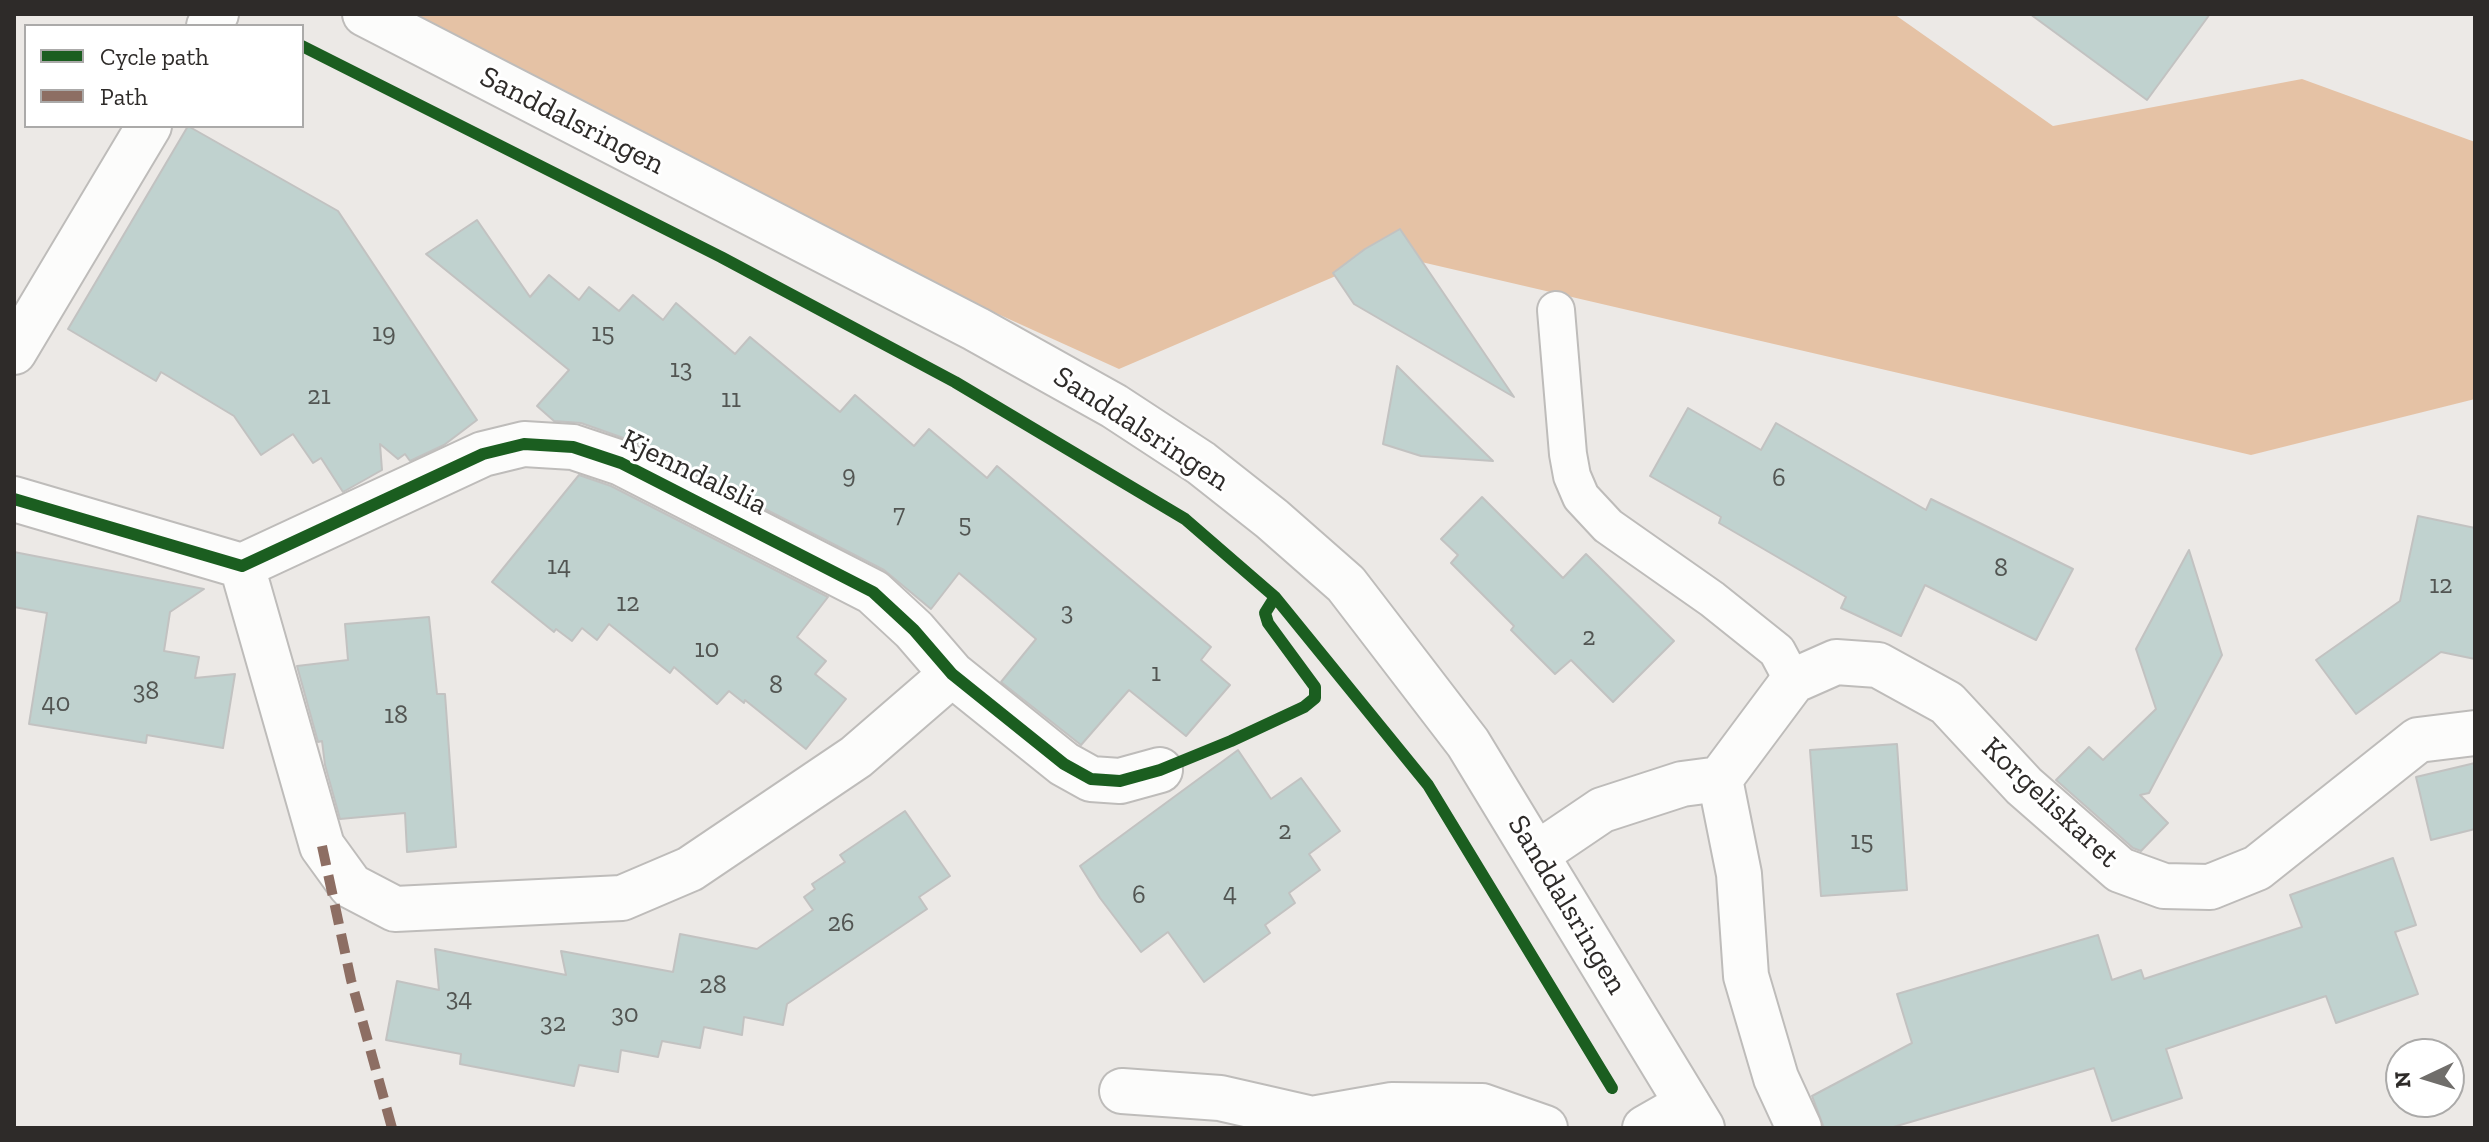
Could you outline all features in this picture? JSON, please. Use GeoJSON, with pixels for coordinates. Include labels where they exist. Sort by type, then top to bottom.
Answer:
{"type":"FeatureCollection","features":[{"type":"Feature","properties":{"kind":"street","name":"Sanddalsringen"},"geometry":{"type":"LineString","coordinates":[[365,14],[976,329],[1114,406],[1201,463],[1272,519],[1346,584],[1468,743],[1695,1116],[1645,1128]]}},
{"type":"Feature","properties":{"kind":"street"},"geometry":{"type":"LineString","coordinates":[[14,352],[148,128]]}},
{"type":"Feature","properties":{"kind":"street","name":"Kjenndalslia"},"geometry":{"type":"LineString","coordinates":[[242,566],[483,454],[524,444],[573,447],[621,463],[873,592],[914,630],[952,674],[1064,764],[1091,779],[1120,781],[1160,770]]}},
{"type":"Feature","properties":{"kind":"street"},"geometry":{"type":"LineString","coordinates":[[14,499],[242,566],[322,846],[351,886],[395,909],[622,898],[690,869],[856,757],[952,674]]}},
{"type":"Feature","properties":{"kind":"street","name":"Korgeliskaret"},"geometry":{"type":"LineString","coordinates":[[1720,779],[1793,681],[1836,662],[1878,665],[1947,703],[2024,786],[2120,870],[2164,886],[2210,887],[2257,868],[2418,740],[2475,733]]}},
{"type":"Feature","properties":{"kind":"street"},"geometry":{"type":"LineString","coordinates":[[1537,854],[1602,810],[1682,784],[1720,779],[1739,874],[1746,976],[1776,1078],[1799,1128]]}},
{"type":"Feature","properties":{"kind":"street"},"geometry":{"type":"LineString","coordinates":[[1122,1091],[1220,1098],[1312,1119],[1392,1105],[1482,1106],[1545,1128]]}},
{"type":"Feature","properties":{"kind":"lane"},"geometry":{"type":"LineString","coordinates":[[1556,310],[1568,454],[1572,476],[1581,497],[1608,526],[1712,599],[1777,651],[1793,681]]}},
{"type":"Feature","properties":{"kind":"shaded area"},"geometry":{"type":"Polygon","coordinates":[[[403,14],[1894,14],[2053,126],[2302,79],[2475,142],[2475,399],[2251,455],[1387,254],[1119,369],[453,67],[403,14]]]}},
{"type":"Feature","properties":{"kind":"building"},"geometry":{"type":"Polygon","coordinates":[[[2030,14],[2210,14],[2147,100],[2030,14]]]}},
{"type":"Feature","properties":{"kind":"building"},"geometry":{"type":"Polygon","coordinates":[[[187,128],[192,128],[338,211],[477,420],[444,445],[410,461],[405,454],[398,459],[380,444],[382,470],[343,492],[321,458],[313,463],[293,434],[261,455],[234,416],[161,372],[156,381],[68,329],[187,128]]]}},
{"type":"Feature","properties":{"kind":"building"},"geometry":{"type":"Polygon","coordinates":[[[477,220],[530,297],[549,275],[579,300],[589,287],[619,311],[633,295],[663,320],[676,303],[735,354],[750,337],[840,412],[855,395],[914,446],[929,429],[987,478],[997,466],[1211,647],[1201,660],[1230,685],[1186,736],[1129,690],[1081,745],[1001,682],[1036,639],[959,573],[931,609],[884,570],[632,441],[581,423],[554,421],[537,406],[569,370],[426,254],[477,220]]]}},
{"type":"Feature","properties":{"kind":"building"},"geometry":{"type":"Polygon","coordinates":[[[1400,229],[1514,397],[1354,304],[1333,273],[1365,249],[1400,229]]]}},
{"type":"Feature","properties":{"kind":"building"},"geometry":{"type":"Polygon","coordinates":[[[1397,366],[1493,461],[1421,456],[1383,444],[1397,366]]]}},
{"type":"Feature","properties":{"kind":"building"},"geometry":{"type":"Polygon","coordinates":[[[1688,408],[1761,450],[1776,423],[1926,510],[1931,499],[2073,569],[2036,640],[1925,585],[1901,636],[1841,608],[1846,597],[1719,523],[1721,517],[1650,476],[1688,408]]]}},
{"type":"Feature","properties":{"kind":"building"},"geometry":{"type":"Polygon","coordinates":[[[579,475],[611,486],[828,597],[797,637],[826,661],[815,674],[846,699],[806,749],[745,700],[744,703],[729,691],[717,704],[674,667],[670,673],[609,624],[597,640],[582,628],[572,641],[556,629],[554,632],[492,582],[579,475]]]}},
{"type":"Feature","properties":{"kind":"building"},"geometry":{"type":"Polygon","coordinates":[[[1482,497],[1563,578],[1586,554],[1674,641],[1613,702],[1571,660],[1555,674],[1511,630],[1514,626],[1451,563],[1458,555],[1441,539],[1482,497]]]}},
{"type":"Feature","properties":{"kind":"building"},"geometry":{"type":"Polygon","coordinates":[[[2418,516],[2475,528],[2475,659],[2441,652],[2356,714],[2316,660],[2400,601],[2418,516]]]}},
{"type":"Feature","properties":{"kind":"building"},"geometry":{"type":"Polygon","coordinates":[[[2189,550],[2222,655],[2149,793],[2140,795],[2168,823],[2141,851],[2133,848],[2056,780],[2089,747],[2103,760],[2156,709],[2136,649],[2189,550]]]}},
{"type":"Feature","properties":{"kind":"building"},"geometry":{"type":"Polygon","coordinates":[[[14,552],[204,589],[170,612],[164,651],[199,657],[195,678],[235,674],[223,748],[147,735],[146,743],[29,724],[47,613],[14,607],[14,552]]]}},
{"type":"Feature","properties":{"kind":"building"},"geometry":{"type":"Polygon","coordinates":[[[429,617],[437,694],[445,694],[456,847],[407,852],[405,813],[340,819],[325,765],[322,741],[318,742],[297,666],[348,660],[345,624],[429,617]]]}},
{"type":"Feature","properties":{"kind":"building"},"geometry":{"type":"Polygon","coordinates":[[[1897,744],[1907,890],[1821,896],[1810,750],[1897,744]]]}},
{"type":"Feature","properties":{"kind":"building"},"geometry":{"type":"Polygon","coordinates":[[[1238,750],[1271,799],[1301,778],[1340,831],[1309,854],[1320,870],[1289,893],[1295,903],[1265,925],[1270,933],[1204,982],[1168,932],[1141,952],[1080,866],[1238,750]]]}},
{"type":"Feature","properties":{"kind":"building"},"geometry":{"type":"Polygon","coordinates":[[[2475,763],[2475,829],[2431,840],[2416,777],[2475,763]]]}},
{"type":"Feature","properties":{"kind":"building"},"geometry":{"type":"Polygon","coordinates":[[[905,811],[950,876],[919,897],[927,909],[787,1004],[783,1025],[744,1017],[742,1035],[704,1027],[700,1048],[662,1041],[658,1057],[621,1050],[618,1072],[579,1065],[574,1086],[460,1064],[461,1054],[386,1040],[397,981],[439,990],[435,949],[566,975],[561,951],[673,972],[680,934],[757,949],[813,910],[804,897],[815,889],[812,884],[845,862],[840,855],[905,811]]]}},
{"type":"Feature","properties":{"kind":"building"},"geometry":{"type":"Polygon","coordinates":[[[2393,858],[2416,925],[2395,932],[2418,994],[2336,1023],[2326,996],[2166,1049],[2182,1098],[2112,1121],[2094,1068],[1890,1128],[1824,1128],[1812,1096],[1912,1043],[1897,994],[2098,935],[2112,980],[2141,970],[2144,979],[2302,927],[2290,895],[2393,858]]]}},
{"type":"Feature","properties":{"kind":"marked path"},"geometry":{"type":"LineString","coordinates":[[322,846],[351,980],[392,1128]]}},
{"type":"Feature","properties":{"kind":"cycle path"},"geometry":{"type":"LineString","coordinates":[[304,47],[721,257],[955,382],[1185,519],[1275,597],[1428,785],[1612,1088]]}},
{"type":"Feature","properties":{"kind":"cycle path"},"geometry":{"type":"LineString","coordinates":[[14,499],[242,566],[483,454],[524,444],[573,447],[621,463],[873,592],[914,630],[952,674],[1064,764],[1091,779],[1120,781],[1160,770],[1231,741],[1304,707],[1315,698],[1315,687],[1268,623],[1265,613],[1275,597]]}}]}
